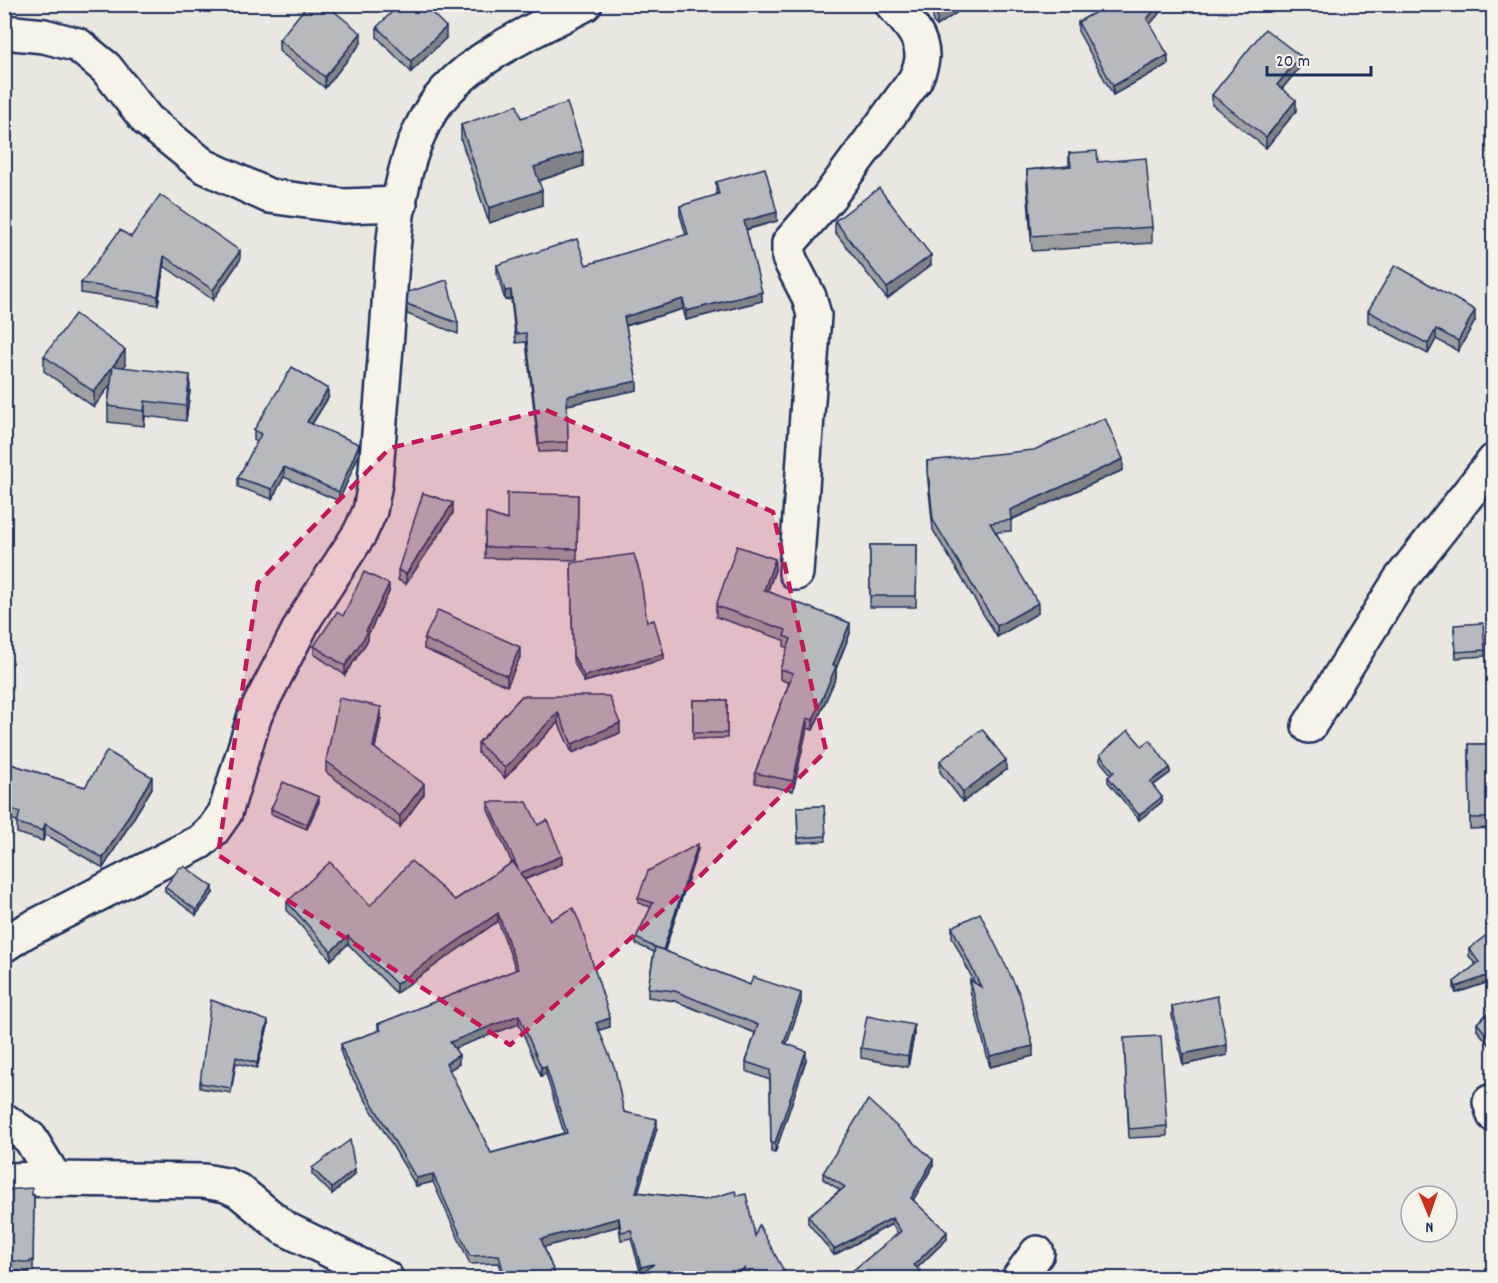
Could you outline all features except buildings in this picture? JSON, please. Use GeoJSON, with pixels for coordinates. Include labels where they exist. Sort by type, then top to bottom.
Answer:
{"type":"FeatureCollection","features":[{"type":"Feature","properties":{"kind":"street"},"geometry":{"type":"LineString","coordinates":[[4,945],[24,932],[200,842],[213,830],[225,813],[255,715],[305,618],[360,533],[370,511],[375,483],[395,222],[412,152],[432,108],[448,89],[474,67],[510,44],[585,4]]}},
{"type":"Feature","properties":{"kind":"street"},"geometry":{"type":"LineString","coordinates":[[796,573],[814,315],[809,297],[789,258],[789,243],[829,197],[915,80],[922,59],[921,44],[911,26],[891,4]]}},
{"type":"Feature","properties":{"kind":"street"},"geometry":{"type":"LineString","coordinates":[[4,32],[44,36],[78,45],[106,68],[147,120],[204,166],[269,196],[344,206],[400,204]]}},
{"type":"Feature","properties":{"kind":"street"},"geometry":{"type":"LineString","coordinates":[[1309,726],[1400,580],[1494,461]]}},
{"type":"Feature","properties":{"kind":"street"},"geometry":{"type":"LineString","coordinates":[[4,1120],[30,1138],[55,1179]]}},
{"type":"Feature","properties":{"kind":"street"},"geometry":{"type":"LineString","coordinates":[[4,1180],[204,1181],[226,1185],[239,1191],[284,1228],[386,1278]]}},
{"type":"Feature","properties":{"kind":"highlighted area"},"geometry":{"type":"Polygon","coordinates":[[[546,410],[773,512],[826,751],[692,884],[510,1045],[218,855],[258,583],[390,448],[546,410]]]}}]}
